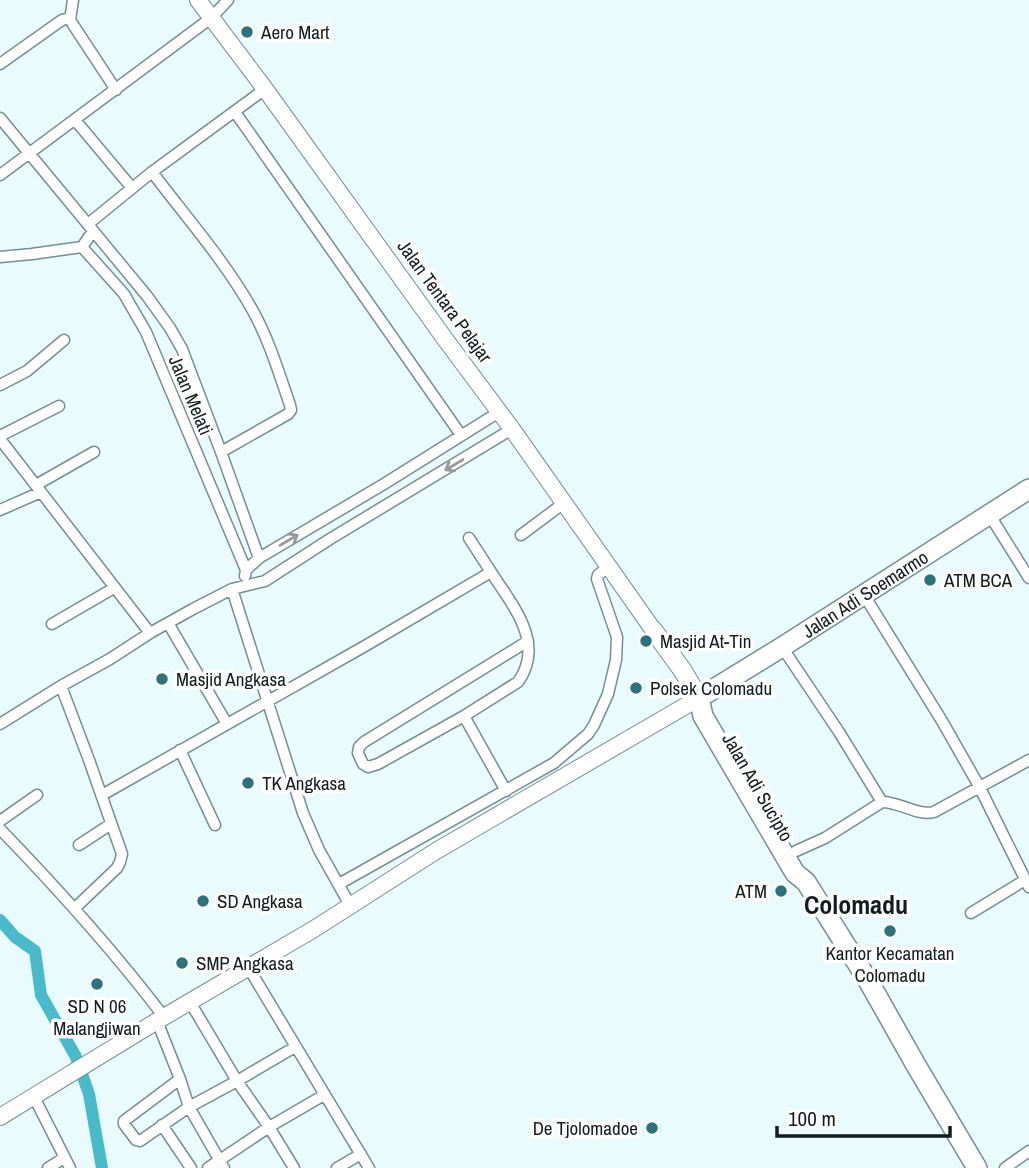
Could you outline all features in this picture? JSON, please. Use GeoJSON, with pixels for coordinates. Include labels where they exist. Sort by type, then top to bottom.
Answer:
{"type":"FeatureCollection","features":[{"type":"Feature","properties":{"kind":"highway","name":"Jalan Adi Soemarmo"},"geometry":{"type":"LineString","coordinates":[[699,698],[1029,489]]}},
{"type":"Feature","properties":{"kind":"highway","name":"Jalan Adi Sucipto"},"geometry":{"type":"LineString","coordinates":[[699,698],[713,710],[805,866],[806,882]]}},
{"type":"Feature","properties":{"kind":"highway","name":"Jalan Adi Sucipto"},"geometry":{"type":"LineString","coordinates":[[699,698],[703,716],[795,873],[806,882],[869,982],[977,1168]]}},
{"type":"Feature","properties":{"kind":"main road","name":"Jalan Tentara Pelajar"},"geometry":{"type":"LineString","coordinates":[[198,0],[512,429],[654,631]]}},
{"type":"Feature","properties":{"kind":"main road","name":"Jalan Adi Sucipto"},"geometry":{"type":"LineString","coordinates":[[654,631],[699,698]]}},
{"type":"Feature","properties":{"kind":"main road"},"geometry":{"type":"LineString","coordinates":[[0,1117],[314,929],[513,805],[699,698]]}},
{"type":"Feature","properties":{"kind":"street"},"geometry":{"type":"LineString","coordinates":[[73,0],[70,20],[116,90]]}},
{"type":"Feature","properties":{"kind":"street"},"geometry":{"type":"LineString","coordinates":[[0,175],[211,18],[228,0]]}},
{"type":"Feature","properties":{"kind":"street"},"geometry":{"type":"LineString","coordinates":[[0,64],[62,20],[70,20]]}},
{"type":"Feature","properties":{"kind":"street"},"geometry":{"type":"LineString","coordinates":[[0,257],[82,247],[91,227],[132,188],[265,89]]}},
{"type":"Feature","properties":{"kind":"street"},"geometry":{"type":"LineString","coordinates":[[235,112],[461,435]]}},
{"type":"Feature","properties":{"kind":"street"},"geometry":{"type":"LineString","coordinates":[[0,118],[158,309],[170,328],[182,349],[259,558]]}},
{"type":"Feature","properties":{"kind":"street"},"geometry":{"type":"LineString","coordinates":[[75,120],[132,188]]}},
{"type":"Feature","properties":{"kind":"street"},"geometry":{"type":"LineString","coordinates":[[152,172],[219,260],[254,313],[272,353],[290,405],[288,414],[221,452]]}},
{"type":"Feature","properties":{"kind":"street","name":"Jalan Melati"},"geometry":{"type":"LineString","coordinates":[[82,247],[124,294],[146,332],[246,570]]}},
{"type":"Feature","properties":{"kind":"street"},"geometry":{"type":"LineString","coordinates":[[0,385],[27,371],[64,340]]}},
{"type":"Feature","properties":{"kind":"street"},"geometry":{"type":"LineString","coordinates":[[59,406],[0,437],[4,450],[38,488],[150,633]]}},
{"type":"Feature","properties":{"kind":"street"},"geometry":{"type":"LineString","coordinates":[[350,905],[319,850],[303,813],[267,701],[237,587],[246,570],[259,558],[499,412]]}},
{"type":"Feature","properties":{"kind":"street"},"geometry":{"type":"LineString","coordinates":[[0,724],[168,623],[237,587],[265,581],[512,429]]}},
{"type":"Feature","properties":{"kind":"street"},"geometry":{"type":"LineString","coordinates":[[0,510],[94,452]]}},
{"type":"Feature","properties":{"kind":"street"},"geometry":{"type":"LineString","coordinates":[[521,536],[564,503]]}},
{"type":"Feature","properties":{"kind":"street"},"geometry":{"type":"LineString","coordinates":[[989,514],[1029,578]]}},
{"type":"Feature","properties":{"kind":"street"},"geometry":{"type":"LineString","coordinates":[[468,538],[525,626],[528,641],[529,653],[521,678],[464,716],[378,764],[368,766],[360,758],[359,747],[364,742],[528,641]]}},
{"type":"Feature","properties":{"kind":"street"},"geometry":{"type":"LineString","coordinates":[[339,884],[506,791],[565,755],[588,734],[608,694],[616,660],[617,637],[597,579],[608,567]]}},
{"type":"Feature","properties":{"kind":"street"},"geometry":{"type":"LineString","coordinates":[[102,795],[491,572]]}},
{"type":"Feature","properties":{"kind":"street"},"geometry":{"type":"LineString","coordinates":[[52,624],[114,588]]}},
{"type":"Feature","properties":{"kind":"street"},"geometry":{"type":"LineString","coordinates":[[864,595],[936,710],[1024,865],[1027,884],[971,913]]}},
{"type":"Feature","properties":{"kind":"street"},"geometry":{"type":"LineString","coordinates":[[168,623],[227,724]]}},
{"type":"Feature","properties":{"kind":"street"},"geometry":{"type":"LineString","coordinates":[[782,647],[882,802]]}},
{"type":"Feature","properties":{"kind":"street"},"geometry":{"type":"LineString","coordinates":[[61,686],[122,854],[117,868],[75,908]]}},
{"type":"Feature","properties":{"kind":"street"},"geometry":{"type":"LineString","coordinates":[[464,716],[506,791]]}},
{"type":"Feature","properties":{"kind":"street"},"geometry":{"type":"LineString","coordinates":[[180,750],[215,825]]}},
{"type":"Feature","properties":{"kind":"street"},"geometry":{"type":"LineString","coordinates":[[796,851],[825,838],[882,802],[892,802],[920,813],[934,812],[1029,760]]}},
{"type":"Feature","properties":{"kind":"street"},"geometry":{"type":"LineString","coordinates":[[0,821],[37,795]]}},
{"type":"Feature","properties":{"kind":"street"},"geometry":{"type":"LineString","coordinates":[[79,845],[111,824]]}},
{"type":"Feature","properties":{"kind":"street"},"geometry":{"type":"LineString","coordinates":[[0,829],[75,908],[116,957],[161,1019],[189,1107],[222,1164]]}},
{"type":"Feature","properties":{"kind":"street"},"geometry":{"type":"LineString","coordinates":[[248,968],[369,1168]]}},
{"type":"Feature","properties":{"kind":"street"},"geometry":{"type":"LineString","coordinates":[[190,1002],[237,1081],[294,1168]]}},
{"type":"Feature","properties":{"kind":"street"},"geometry":{"type":"LineString","coordinates":[[180,1079],[124,1121],[138,1141],[189,1107],[295,1047]]}},
{"type":"Feature","properties":{"kind":"street"},"geometry":{"type":"LineString","coordinates":[[208,1168],[222,1164],[269,1127],[324,1095]]}},
{"type":"Feature","properties":{"kind":"street"},"geometry":{"type":"LineString","coordinates":[[34,1097],[67,1163],[48,1168]]}},
{"type":"Feature","properties":{"kind":"street"},"geometry":{"type":"LineString","coordinates":[[162,1125],[191,1168]]}},
{"type":"Feature","properties":{"kind":"street"},"geometry":{"type":"LineString","coordinates":[[1005,1168],[1029,1151]]}},
{"type":"Feature","properties":{"kind":"street"},"geometry":{"type":"LineString","coordinates":[[337,1168],[361,1154]]}},
{"type":"Feature","properties":{"kind":"waterway"},"geometry":{"type":"LineString","coordinates":[[0,920],[15,937],[35,951],[41,995],[76,1057],[89,1094],[102,1168]]}},
{"type":"Feature","properties":{"kind":"place","name":"Aero Mart"},"geometry":{"type":"Point","coordinates":[247,32]}},
{"type":"Feature","properties":{"kind":"place","name":"ATM BCA"},"geometry":{"type":"Point","coordinates":[930,580]}},
{"type":"Feature","properties":{"kind":"place","name":"Masjid At-Tin"},"geometry":{"type":"Point","coordinates":[646,641]}},
{"type":"Feature","properties":{"kind":"place","name":"Masjid Angkasa"},"geometry":{"type":"Point","coordinates":[162,679]}},
{"type":"Feature","properties":{"kind":"place","name":"Polsek Colomadu"},"geometry":{"type":"Point","coordinates":[636,688]}},
{"type":"Feature","properties":{"kind":"place","name":"TK Angkasa"},"geometry":{"type":"Point","coordinates":[248,783]}},
{"type":"Feature","properties":{"kind":"place","name":"ATM"},"geometry":{"type":"Point","coordinates":[781,891]}},
{"type":"Feature","properties":{"kind":"place","name":"SD Angkasa"},"geometry":{"type":"Point","coordinates":[203,901]}},
{"type":"Feature","properties":{"kind":"place","name":"Kantor Kecamatan Colomadu"},"geometry":{"type":"Point","coordinates":[890,931]}},
{"type":"Feature","properties":{"kind":"place","name":"SMP Angkasa"},"geometry":{"type":"Point","coordinates":[182,963]}},
{"type":"Feature","properties":{"kind":"place","name":"SD N 06 Malangjiwan"},"geometry":{"type":"Point","coordinates":[97,984]}},
{"type":"Feature","properties":{"kind":"place","name":"De Tjolomadoe"},"geometry":{"type":"Point","coordinates":[652,1128]}},
{"type":"Feature","properties":{"kind":"district","name":"Colomadu"},"geometry":{"type":"Point","coordinates":[856,905]}}]}
